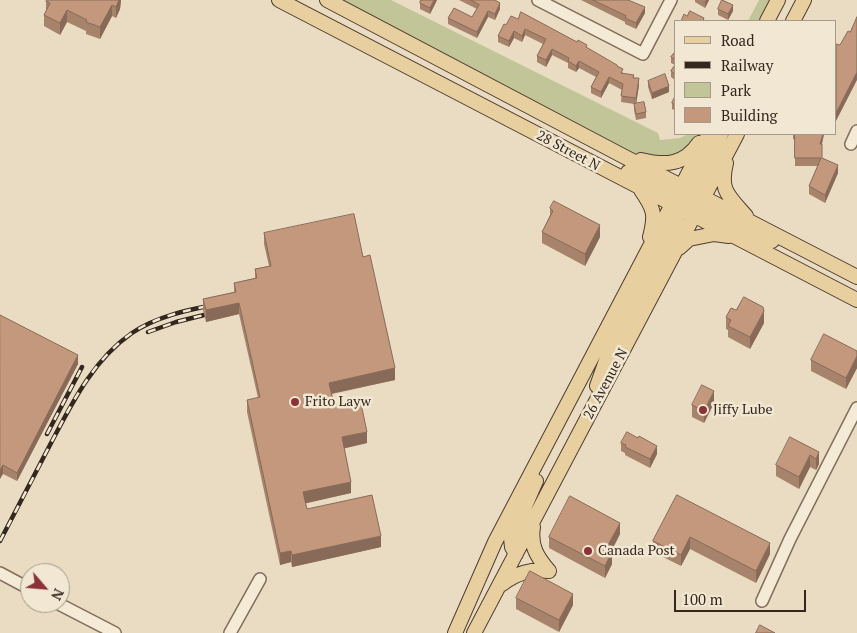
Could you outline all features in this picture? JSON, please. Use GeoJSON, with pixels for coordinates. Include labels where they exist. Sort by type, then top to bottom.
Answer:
{"type":"FeatureCollection","features":[{"type":"Feature","properties":{"kind":"main road","name":"28 Street N"},"geometry":{"type":"LineString","coordinates":[[279,0],[639,188],[688,201],[751,222],[857,276]]}},
{"type":"Feature","properties":{"kind":"main road","name":"28 Street N"},"geometry":{"type":"LineString","coordinates":[[327,0],[623,156],[688,201],[736,238],[857,300]]}},
{"type":"Feature","properties":{"kind":"main road"},"geometry":{"type":"LineString","coordinates":[[794,20],[804,0]]}},
{"type":"Feature","properties":{"kind":"main road"},"geometry":{"type":"LineString","coordinates":[[768,20],[777,1]]}},
{"type":"Feature","properties":{"kind":"main road"},"geometry":{"type":"LineString","coordinates":[[623,156],[659,164],[677,161],[692,153],[706,135]]}},
{"type":"Feature","properties":{"kind":"main road","name":"26 Avenue N"},"geometry":{"type":"LineString","coordinates":[[474,633],[677,250],[688,201],[707,135]]}},
{"type":"Feature","properties":{"kind":"main road"},"geometry":{"type":"LineString","coordinates":[[576,441],[608,355],[721,135]]}},
{"type":"Feature","properties":{"kind":"main road","name":"26 Avenue N"},"geometry":{"type":"LineString","coordinates":[[455,633],[486,559],[646,255],[728,152],[736,135]]}},
{"type":"Feature","properties":{"kind":"main road"},"geometry":{"type":"LineString","coordinates":[[550,142],[614,166],[764,239],[799,247]]}},
{"type":"Feature","properties":{"kind":"main road"},"geometry":{"type":"LineString","coordinates":[[728,152],[723,174],[723,185],[751,222]]}},
{"type":"Feature","properties":{"kind":"main road"},"geometry":{"type":"LineString","coordinates":[[639,188],[651,204],[654,221],[646,255]]}},
{"type":"Feature","properties":{"kind":"main road"},"geometry":{"type":"LineString","coordinates":[[677,250],[689,239],[714,234],[736,238]]}},
{"type":"Feature","properties":{"kind":"main road"},"geometry":{"type":"LineString","coordinates":[[516,554],[512,547],[511,538],[568,402]]}},
{"type":"Feature","properties":{"kind":"main road"},"geometry":{"type":"LineString","coordinates":[[499,586],[512,576],[524,572],[535,570],[549,571],[539,560],[532,546],[534,520]]}},
{"type":"Feature","properties":{"kind":"street"},"geometry":{"type":"LineString","coordinates":[[538,0],[643,54],[671,0]]}},
{"type":"Feature","properties":{"kind":"street"},"geometry":{"type":"LineString","coordinates":[[851,144],[857,131]]}},
{"type":"Feature","properties":{"kind":"street"},"geometry":{"type":"LineString","coordinates":[[762,602],[790,540],[857,408]]}},
{"type":"Feature","properties":{"kind":"street"},"geometry":{"type":"LineString","coordinates":[[0,573],[20,584]]}},
{"type":"Feature","properties":{"kind":"street"},"geometry":{"type":"LineString","coordinates":[[230,633],[260,579]]}},
{"type":"Feature","properties":{"kind":"street"},"geometry":{"type":"LineString","coordinates":[[70,610],[115,633]]}},
{"type":"Feature","properties":{"kind":"green space"},"geometry":{"type":"Polygon","coordinates":[[[337,0],[391,0],[658,133],[660,140],[680,138],[686,135],[699,135],[689,151],[660,162],[625,150],[337,0]]]}},
{"type":"Feature","properties":{"kind":"green space"},"geometry":{"type":"Polygon","coordinates":[[[759,0],[778,0],[767,20],[749,20],[759,0]]]}},
{"type":"Feature","properties":{"kind":"building"},"geometry":{"type":"Polygon","coordinates":[[[47,0],[119,0],[116,7],[112,5],[100,27],[86,22],[87,20],[67,10],[60,23],[44,15],[50,3],[47,0]]]}},
{"type":"Feature","properties":{"kind":"building"},"geometry":{"type":"Polygon","coordinates":[[[421,0],[434,0],[430,8],[420,3],[421,0]]]}},
{"type":"Feature","properties":{"kind":"building"},"geometry":{"type":"Polygon","coordinates":[[[471,0],[495,0],[500,3],[495,14],[488,11],[477,32],[448,18],[454,8],[472,17],[479,5],[471,0]]]}},
{"type":"Feature","properties":{"kind":"building"},"geometry":{"type":"Polygon","coordinates":[[[593,0],[628,0],[645,7],[636,23],[593,0]]]}},
{"type":"Feature","properties":{"kind":"building"},"geometry":{"type":"Polygon","coordinates":[[[722,0],[733,5],[728,14],[718,9],[722,0]]]}},
{"type":"Feature","properties":{"kind":"building"},"geometry":{"type":"Polygon","coordinates":[[[690,11],[704,18],[703,20],[681,20],[684,14],[687,16],[690,11]]]}},
{"type":"Feature","properties":{"kind":"building"},"geometry":{"type":"Polygon","coordinates":[[[521,12],[577,42],[578,40],[587,45],[586,47],[623,69],[621,73],[634,75],[633,78],[639,78],[636,98],[621,96],[623,84],[609,77],[601,92],[591,87],[599,72],[579,61],[576,66],[568,61],[569,58],[552,49],[546,60],[537,56],[546,39],[525,29],[522,36],[514,31],[509,41],[498,36],[504,24],[506,25],[511,16],[518,19],[521,12]]]}},
{"type":"Feature","properties":{"kind":"building"},"geometry":{"type":"Polygon","coordinates":[[[857,17],[857,72],[837,111],[837,44],[840,45],[848,31],[850,32],[857,17]]]}},
{"type":"Feature","properties":{"kind":"building"},"geometry":{"type":"Polygon","coordinates":[[[665,74],[669,86],[652,93],[648,81],[665,74]]]}},
{"type":"Feature","properties":{"kind":"building"},"geometry":{"type":"Polygon","coordinates":[[[644,102],[646,112],[636,114],[634,104],[644,102]]]}},
{"type":"Feature","properties":{"kind":"building"},"geometry":{"type":"Polygon","coordinates":[[[795,135],[823,135],[820,144],[822,144],[822,158],[838,165],[825,195],[809,186],[821,158],[795,158],[795,135]]]}},
{"type":"Feature","properties":{"kind":"building"},"geometry":{"type":"Polygon","coordinates":[[[554,201],[600,225],[585,254],[542,232],[553,211],[550,208],[554,201]]]}},
{"type":"Feature","properties":{"kind":"building","name":"Frito Layw"},"geometry":{"type":"Polygon","coordinates":[[[354,214],[363,257],[370,255],[395,368],[329,383],[334,405],[360,399],[367,432],[342,437],[351,482],[303,492],[307,509],[372,495],[381,536],[292,555],[291,551],[280,553],[247,400],[260,397],[239,303],[206,310],[203,299],[236,292],[234,283],[257,278],[255,269],[271,266],[264,233],[354,214]]]}},
{"type":"Feature","properties":{"kind":"building"},"geometry":{"type":"Polygon","coordinates":[[[744,297],[763,307],[764,311],[750,337],[728,326],[731,320],[726,317],[731,308],[736,310],[744,297]]]}},
{"type":"Feature","properties":{"kind":"building"},"geometry":{"type":"Polygon","coordinates":[[[0,315],[78,355],[17,473],[3,465],[0,470],[0,315]]]}},
{"type":"Feature","properties":{"kind":"building"},"geometry":{"type":"Polygon","coordinates":[[[824,334],[857,351],[857,356],[846,378],[811,360],[824,334]]]}},
{"type":"Feature","properties":{"kind":"building"},"geometry":{"type":"Polygon","coordinates":[[[702,385],[714,391],[704,411],[692,405],[702,385]]]}},
{"type":"Feature","properties":{"kind":"building"},"geometry":{"type":"Polygon","coordinates":[[[627,432],[657,446],[650,459],[625,447],[626,445],[621,443],[627,432]]]}},
{"type":"Feature","properties":{"kind":"building"},"geometry":{"type":"Polygon","coordinates":[[[790,437],[819,452],[816,459],[810,455],[799,477],[776,465],[790,437]]]}},
{"type":"Feature","properties":{"kind":"building"},"geometry":{"type":"Polygon","coordinates":[[[677,495],[770,543],[756,571],[690,537],[681,555],[653,541],[677,495]]]}},
{"type":"Feature","properties":{"kind":"building"},"geometry":{"type":"Polygon","coordinates":[[[570,496],[620,523],[606,549],[612,552],[605,566],[549,537],[570,496]]]}},
{"type":"Feature","properties":{"kind":"building"},"geometry":{"type":"Polygon","coordinates":[[[530,571],[573,594],[559,620],[516,598],[530,571]]]}},
{"type":"Feature","properties":{"kind":"building"},"geometry":{"type":"Polygon","coordinates":[[[760,625],[775,633],[756,633],[760,625]]]}},
{"type":"Feature","properties":{"kind":"railway"},"geometry":{"type":"LineString","coordinates":[[0,541],[76,398],[106,356],[132,333],[152,322],[184,311],[218,304]]}},
{"type":"Feature","properties":{"kind":"railway"},"geometry":{"type":"LineString","coordinates":[[148,332],[204,315]]}},
{"type":"Feature","properties":{"kind":"railway"},"geometry":{"type":"LineString","coordinates":[[47,434],[82,367]]}},
{"type":"Feature","properties":{"kind":"place","name":"Frito Layw"},"geometry":{"type":"Point","coordinates":[295,402]}},
{"type":"Feature","properties":{"kind":"place","name":"Jiffy Lube"},"geometry":{"type":"Point","coordinates":[703,410]}},
{"type":"Feature","properties":{"kind":"place","name":"Canada Post"},"geometry":{"type":"Point","coordinates":[588,551]}}]}
